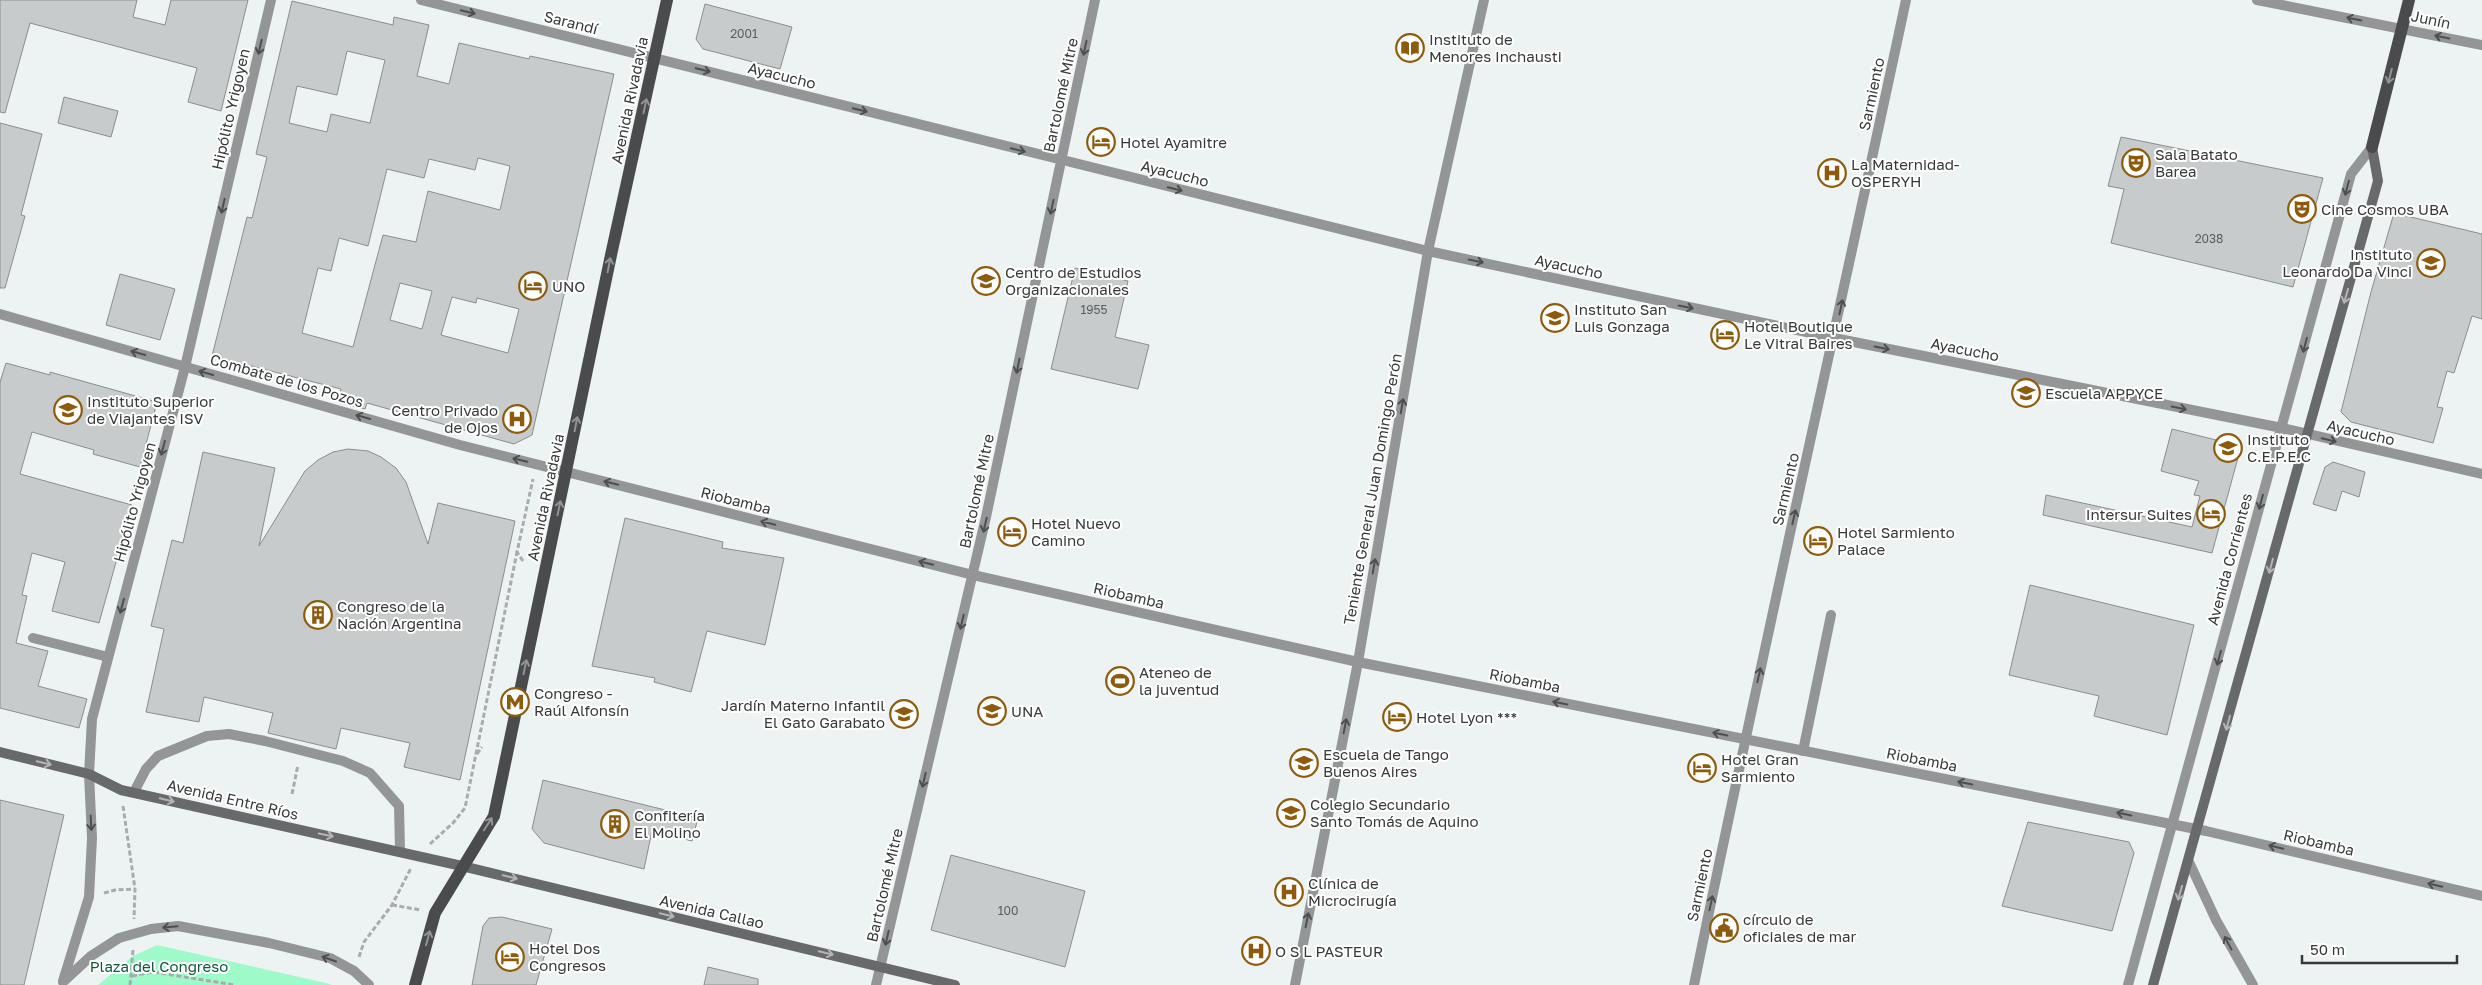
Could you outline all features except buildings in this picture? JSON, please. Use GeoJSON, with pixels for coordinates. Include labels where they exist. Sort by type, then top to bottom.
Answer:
{"type":"FeatureCollection","features":[{"type":"Feature","properties":{"kind":"main road","name":"Avenida Rivadavia"},"geometry":{"type":"LineString","coordinates":[[415,985],[435,913],[494,816],[611,255],[667,0]]}},
{"type":"Feature","properties":{"kind":"main road","name":"Avenida Corrientes"},"geometry":{"type":"LineString","coordinates":[[2153,985],[2198,830],[2378,181],[2372,147],[2409,0]]}},
{"type":"Feature","properties":{"kind":"main road","name":"Avenida Entre Ríos"},"geometry":{"type":"LineString","coordinates":[[0,752],[88,774],[121,790],[462,866]]}},
{"type":"Feature","properties":{"kind":"main road","name":"Avenida Callao"},"geometry":{"type":"LineString","coordinates":[[462,866],[955,985]]}},
{"type":"Feature","properties":{"kind":"street","name":"Hipólito Yrigoyen"},"geometry":{"type":"LineString","coordinates":[[63,984],[89,896],[92,838],[88,774],[92,719],[185,367],[271,0]]}},
{"type":"Feature","properties":{"kind":"street","name":"Sarandí"},"geometry":{"type":"LineString","coordinates":[[421,0],[655,58]]}},
{"type":"Feature","properties":{"kind":"street","name":"Bartolomé Mitre"},"geometry":{"type":"LineString","coordinates":[[876,985],[973,575],[1095,0]]}},
{"type":"Feature","properties":{"kind":"street","name":"Teniente General Juan Domingo Perón"},"geometry":{"type":"LineString","coordinates":[[1294,985],[1358,662],[1428,251],[1484,0]]}},
{"type":"Feature","properties":{"kind":"street","name":"Sarmiento"},"geometry":{"type":"LineString","coordinates":[[1694,985],[1744,739],[1834,338],[1906,0]]}},
{"type":"Feature","properties":{"kind":"street","name":"Junín"},"geometry":{"type":"LineString","coordinates":[[2257,0],[2482,45]]}},
{"type":"Feature","properties":{"kind":"street","name":"Ayacucho"},"geometry":{"type":"LineString","coordinates":[[655,58],[1428,251],[1834,338],[2282,428],[2482,474]]}},
{"type":"Feature","properties":{"kind":"street","name":"Avenida Corrientes"},"geometry":{"type":"LineString","coordinates":[[2128,985],[2351,174],[2372,147]]}},
{"type":"Feature","properties":{"kind":"street","name":"Combate de los Pozos"},"geometry":{"type":"LineString","coordinates":[[0,314],[567,472]]}},
{"type":"Feature","properties":{"kind":"street","name":"Riobamba"},"geometry":{"type":"LineString","coordinates":[[567,472],[973,575],[1358,662],[2172,824],[2482,896]]}},
{"type":"Feature","properties":{"kind":"street"},"geometry":{"type":"LineString","coordinates":[[1804,751],[1831,616]]}},
{"type":"Feature","properties":{"kind":"street"},"geometry":{"type":"LineString","coordinates":[[33,638],[108,657]]}},
{"type":"Feature","properties":{"kind":"street"},"geometry":{"type":"LineString","coordinates":[[134,792],[146,769],[158,756],[207,736],[229,734],[302,749],[343,760],[370,773],[383,785],[399,806],[400,851]]}},
{"type":"Feature","properties":{"kind":"street"},"geometry":{"type":"LineString","coordinates":[[2189,862],[2216,920],[2253,985]]}},
{"type":"Feature","properties":{"kind":"street"},"geometry":{"type":"LineString","coordinates":[[63,984],[106,945],[151,929],[178,926],[269,943],[330,958],[354,971],[369,985]]}},
{"type":"Feature","properties":{"kind":"path"},"geometry":{"type":"LineString","coordinates":[[354,971],[364,942],[392,905],[418,856],[454,822],[464,808],[536,464]]}},
{"type":"Feature","properties":{"kind":"path"},"geometry":{"type":"LineString","coordinates":[[517,552],[523,561]]}},
{"type":"Feature","properties":{"kind":"path"},"geometry":{"type":"LineString","coordinates":[[475,756],[482,747]]}},
{"type":"Feature","properties":{"kind":"path"},"geometry":{"type":"LineString","coordinates":[[292,794],[302,749]]}},
{"type":"Feature","properties":{"kind":"path"},"geometry":{"type":"LineString","coordinates":[[121,790],[135,889],[132,976],[130,985]]}},
{"type":"Feature","properties":{"kind":"path"},"geometry":{"type":"LineString","coordinates":[[89,896],[115,890],[135,889]]}},
{"type":"Feature","properties":{"kind":"path"},"geometry":{"type":"LineString","coordinates":[[392,905],[435,913]]}},
{"type":"Feature","properties":{"kind":"path"},"geometry":{"type":"LineString","coordinates":[[132,976],[153,972],[235,985]]}},
{"type":"Feature","properties":{"kind":"green space","name":"Plaza del Congreso"},"geometry":{"type":"Polygon","coordinates":[[[157,945],[331,985],[98,985],[133,956],[157,945]]]}},
{"type":"Feature","properties":{"kind":"place","name":"Instituto de Menores Inchausti"},"geometry":{"type":"Point","coordinates":[1410,48]}},
{"type":"Feature","properties":{"kind":"place","name":"Hotel Ayamitre"},"geometry":{"type":"Point","coordinates":[1101,142]}},
{"type":"Feature","properties":{"kind":"place","name":"Sala Batato Barea"},"geometry":{"type":"Point","coordinates":[2136,163]}},
{"type":"Feature","properties":{"kind":"place","name":"La Maternidad- OSPERYH"},"geometry":{"type":"Point","coordinates":[1832,173]}},
{"type":"Feature","properties":{"kind":"place","name":"Cine Cosmos UBA"},"geometry":{"type":"Point","coordinates":[2302,209]}},
{"type":"Feature","properties":{"kind":"place","name":"Instituto Leonardo Da Vinci"},"geometry":{"type":"Point","coordinates":[2431,263]}},
{"type":"Feature","properties":{"kind":"place","name":"Centro de Estudios Organizacionales"},"geometry":{"type":"Point","coordinates":[986,281]}},
{"type":"Feature","properties":{"kind":"place","name":"UNO"},"geometry":{"type":"Point","coordinates":[533,286]}},
{"type":"Feature","properties":{"kind":"place","name":"Instituto San Luis Gonzaga"},"geometry":{"type":"Point","coordinates":[1555,318]}},
{"type":"Feature","properties":{"kind":"place","name":"Hotel Boutique Le Vitral Baires"},"geometry":{"type":"Point","coordinates":[1725,335]}},
{"type":"Feature","properties":{"kind":"place","name":"Escuela APPYCE"},"geometry":{"type":"Point","coordinates":[2026,393]}},
{"type":"Feature","properties":{"kind":"place","name":"Instituto Superior de Viajantes ISV"},"geometry":{"type":"Point","coordinates":[68,410]}},
{"type":"Feature","properties":{"kind":"place","name":"Centro Privado de Ojos"},"geometry":{"type":"Point","coordinates":[517,419]}},
{"type":"Feature","properties":{"kind":"place","name":"Instituto C.E.P.E.C"},"geometry":{"type":"Point","coordinates":[2228,448]}},
{"type":"Feature","properties":{"kind":"place","name":"Intersur Suites"},"geometry":{"type":"Point","coordinates":[2211,514]}},
{"type":"Feature","properties":{"kind":"place","name":"Hotel Nuevo Camino"},"geometry":{"type":"Point","coordinates":[1012,532]}},
{"type":"Feature","properties":{"kind":"place","name":"Hotel Sarmiento Palace"},"geometry":{"type":"Point","coordinates":[1818,541]}},
{"type":"Feature","properties":{"kind":"place","name":"Congreso de la Nación Argentina"},"geometry":{"type":"Point","coordinates":[318,615]}},
{"type":"Feature","properties":{"kind":"place","name":"Ateneo de la juventud"},"geometry":{"type":"Point","coordinates":[1120,681]}},
{"type":"Feature","properties":{"kind":"place","name":"Congreso - Raúl Alfonsín"},"geometry":{"type":"Point","coordinates":[515,702]}},
{"type":"Feature","properties":{"kind":"place","name":"UNA"},"geometry":{"type":"Point","coordinates":[992,711]}},
{"type":"Feature","properties":{"kind":"place","name":"Jardín Materno Infantil El Gato Garabato"},"geometry":{"type":"Point","coordinates":[904,714]}},
{"type":"Feature","properties":{"kind":"place","name":"Hotel Lyon ***"},"geometry":{"type":"Point","coordinates":[1397,717]}},
{"type":"Feature","properties":{"kind":"place","name":"Escuela de Tango Buenos Aires"},"geometry":{"type":"Point","coordinates":[1304,763]}},
{"type":"Feature","properties":{"kind":"place","name":"Hotel Gran Sarmiento"},"geometry":{"type":"Point","coordinates":[1702,768]}},
{"type":"Feature","properties":{"kind":"place","name":"Colegio Secundario Santo Tomás de Aquino"},"geometry":{"type":"Point","coordinates":[1291,813]}},
{"type":"Feature","properties":{"kind":"place","name":"Confitería El Molino"},"geometry":{"type":"Point","coordinates":[615,824]}},
{"type":"Feature","properties":{"kind":"place","name":"Clínica de Microcirugía"},"geometry":{"type":"Point","coordinates":[1289,892]}},
{"type":"Feature","properties":{"kind":"place","name":"círculo de oficiales de mar"},"geometry":{"type":"Point","coordinates":[1724,928]}},
{"type":"Feature","properties":{"kind":"place","name":"O S L PASTEUR"},"geometry":{"type":"Point","coordinates":[1256,951]}},
{"type":"Feature","properties":{"kind":"place","name":"Hotel Dos Congresos"},"geometry":{"type":"Point","coordinates":[510,957]}}]}
